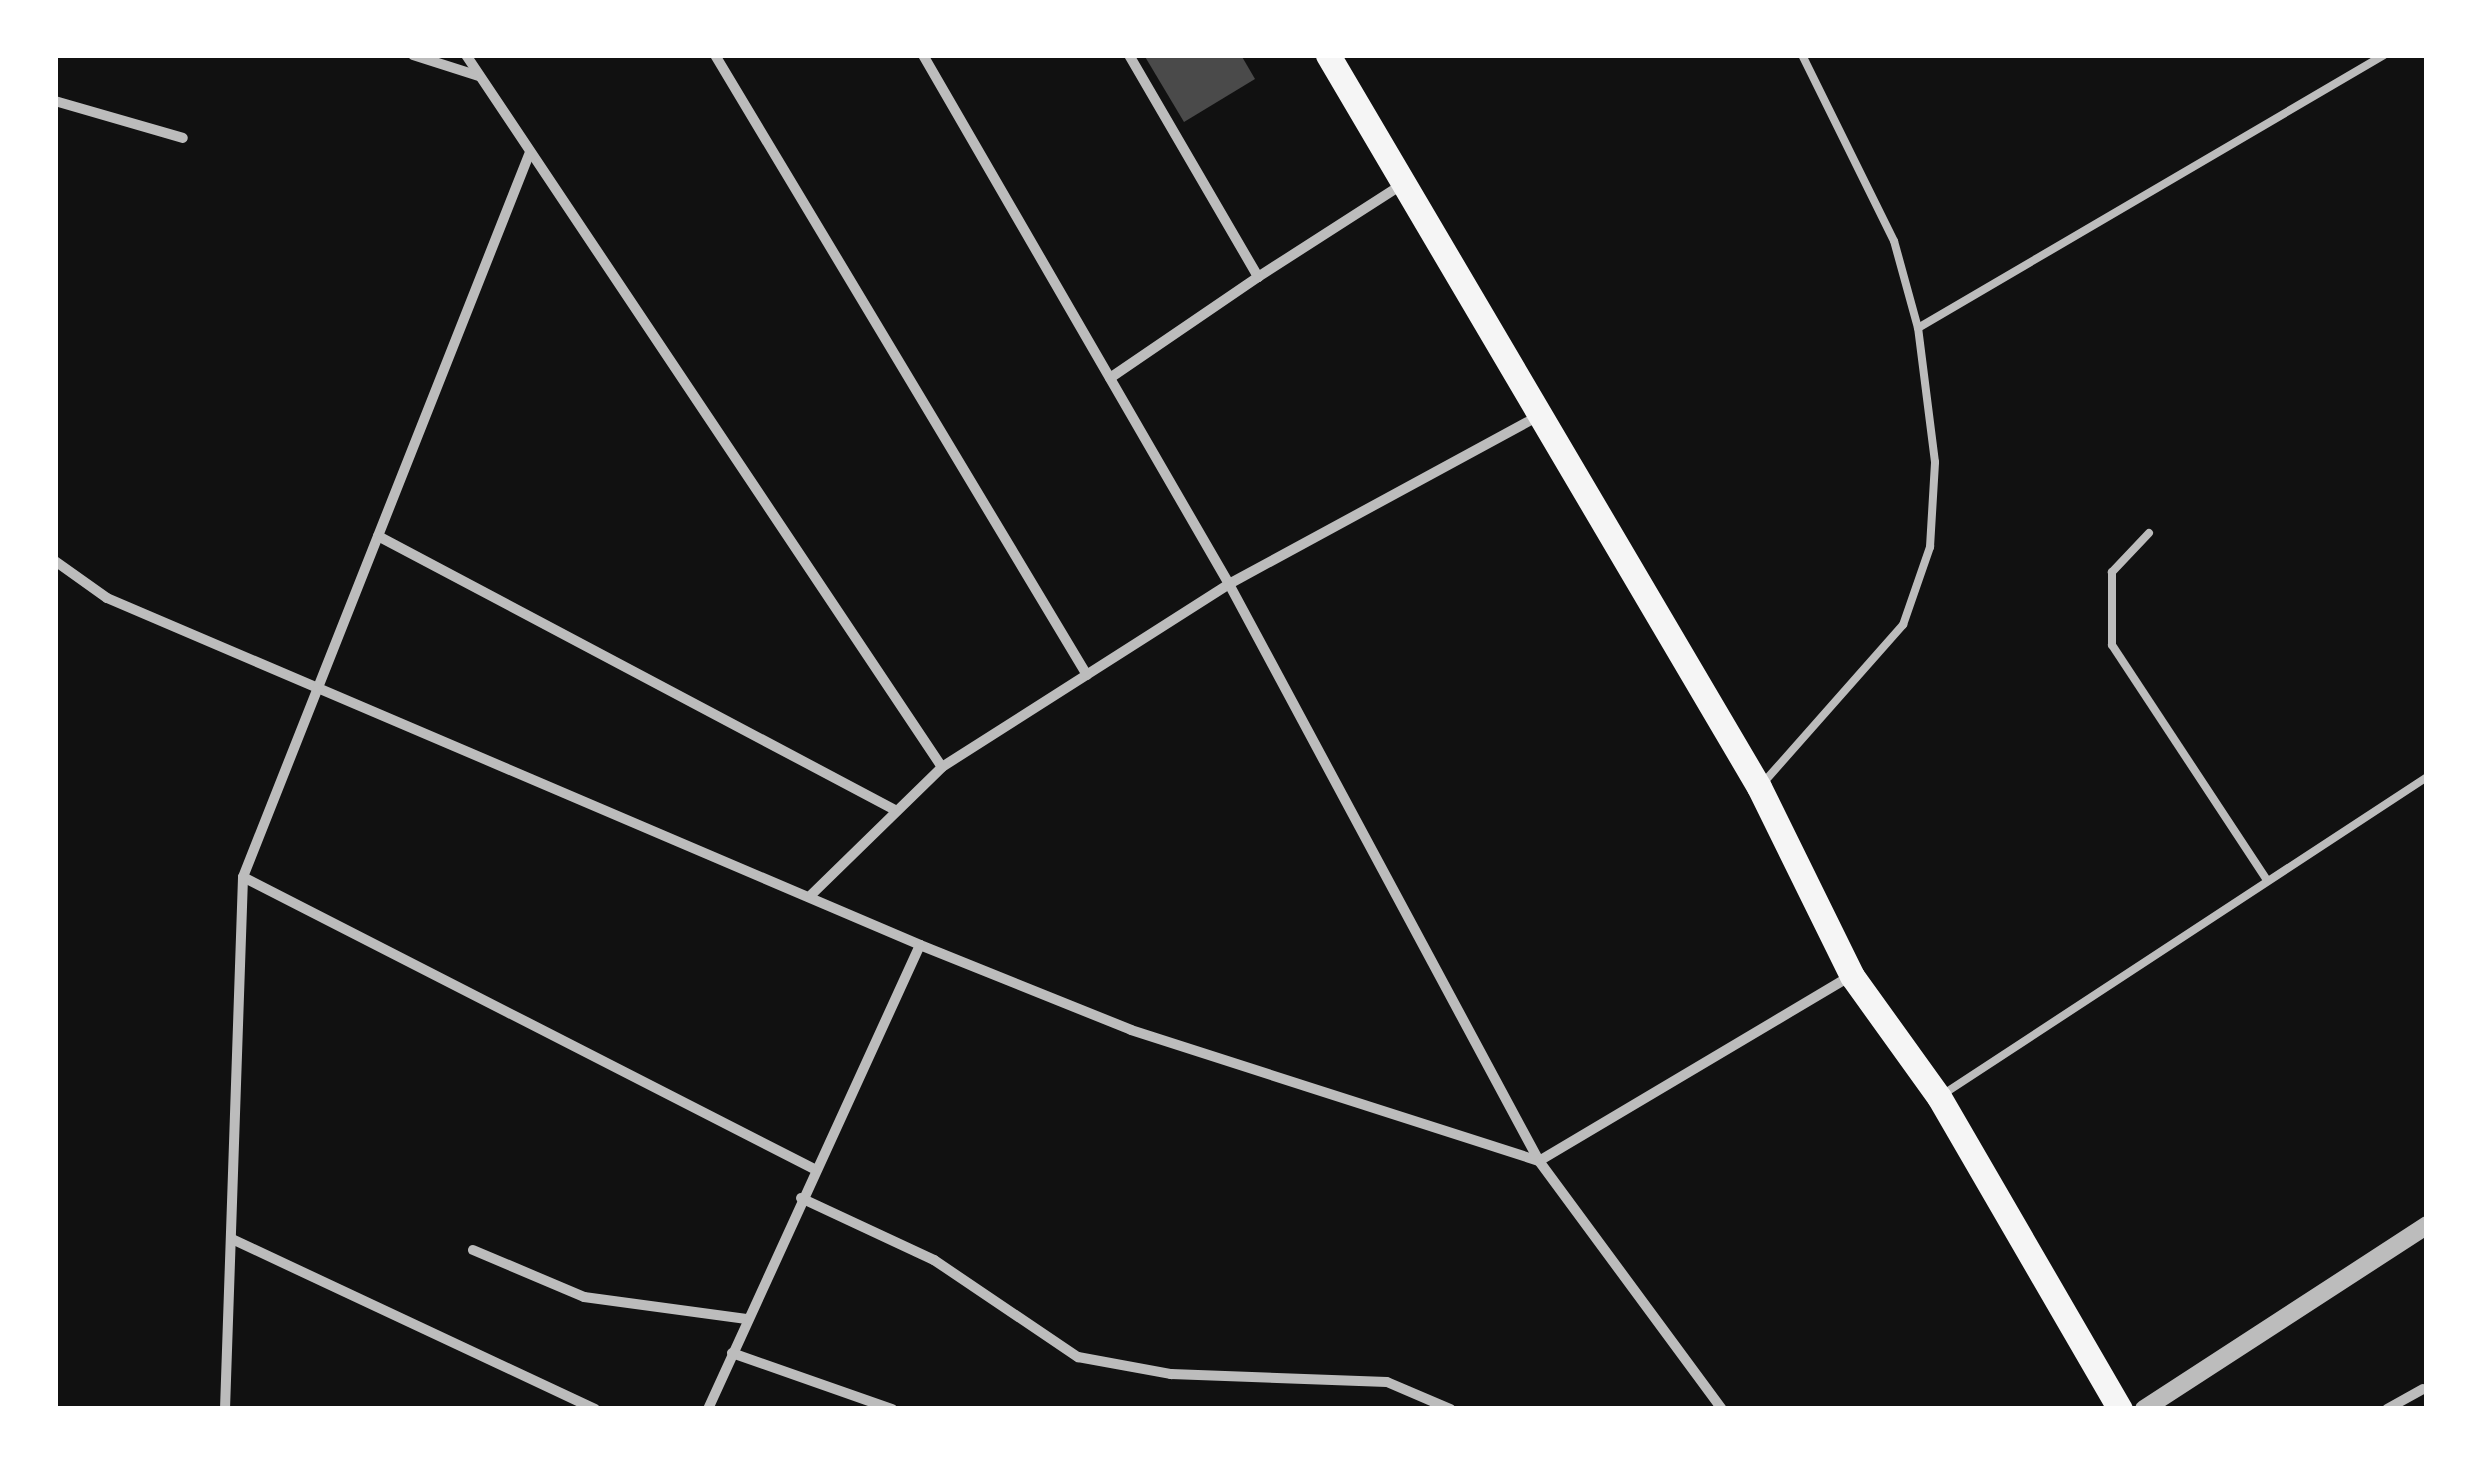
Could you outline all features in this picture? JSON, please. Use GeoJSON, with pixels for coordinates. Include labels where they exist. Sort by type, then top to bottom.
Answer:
{"type":"FeatureCollection","features":[{"type":"Feature","properties":{"kind":"main road"},"geometry":{"type":"LineString","coordinates":[[1328,55],[1536,417],[1759,787],[1852,976],[1939,1098],[2120,1409]]}},
{"type":"Feature","properties":{"kind":"street"},"geometry":{"type":"LineString","coordinates":[[413,55],[480,77]]}},
{"type":"Feature","properties":{"kind":"street"},"geometry":{"type":"LineString","coordinates":[[466,55],[942,768]]}},
{"type":"Feature","properties":{"kind":"street"},"geometry":{"type":"LineString","coordinates":[[714,55],[1087,675]]}},
{"type":"Feature","properties":{"kind":"street"},"geometry":{"type":"LineString","coordinates":[[923,55],[1229,584],[1540,1162],[1722,1409]]}},
{"type":"Feature","properties":{"kind":"street"},"geometry":{"type":"LineString","coordinates":[[1129,55],[1258,278]]}},
{"type":"Feature","properties":{"kind":"street"},"geometry":{"type":"LineString","coordinates":[[55,101],[183,138]]}},
{"type":"Feature","properties":{"kind":"street"},"geometry":{"type":"LineString","coordinates":[[225,1409],[242,877],[322,688],[489,236],[530,152]]}},
{"type":"Feature","properties":{"kind":"street"},"geometry":{"type":"LineString","coordinates":[[1110,378],[1403,184]]}},
{"type":"Feature","properties":{"kind":"street"},"geometry":{"type":"LineString","coordinates":[[809,897],[942,768],[1229,584],[1536,417]]}},
{"type":"Feature","properties":{"kind":"street"},"geometry":{"type":"LineString","coordinates":[[378,536],[897,811]]}},
{"type":"Feature","properties":{"kind":"street"},"geometry":{"type":"LineString","coordinates":[[55,561],[108,598],[920,945],[1131,1030],[1540,1162],[1852,976]]}},
{"type":"Feature","properties":{"kind":"street"},"geometry":{"type":"LineString","coordinates":[[242,877],[814,1169]]}},
{"type":"Feature","properties":{"kind":"street"},"geometry":{"type":"LineString","coordinates":[[708,1409],[800,1198],[920,945]]}},
{"type":"Feature","properties":{"kind":"street"},"geometry":{"type":"LineString","coordinates":[[800,1198],[934,1260],[1078,1356],[1172,1374],[1386,1382],[1450,1409]]}},
{"type":"Feature","properties":{"kind":"street"},"geometry":{"type":"LineString","coordinates":[[2144,1409],[2427,1225]]}},
{"type":"Feature","properties":{"kind":"street"},"geometry":{"type":"LineString","coordinates":[[232,1238],[595,1409]]}},
{"type":"Feature","properties":{"kind":"street"},"geometry":{"type":"LineString","coordinates":[[472,1250],[584,1297],[747,1319]]}},
{"type":"Feature","properties":{"kind":"street"},"geometry":{"type":"LineString","coordinates":[[732,1353],[892,1409]]}},
{"type":"Feature","properties":{"kind":"street"},"geometry":{"type":"LineString","coordinates":[[2387,1409],[2423,1390]]}},
{"type":"Feature","properties":{"kind":"lane"},"geometry":{"type":"LineString","coordinates":[[1759,787],[1904,625],[1930,547],[1935,462],[1918,328],[1894,241],[1802,55]]}},
{"type":"Feature","properties":{"kind":"lane"},"geometry":{"type":"LineString","coordinates":[[1918,328],[2384,55]]}},
{"type":"Feature","properties":{"kind":"lane"},"geometry":{"type":"LineString","coordinates":[[2150,533],[2112,572],[2112,644],[2267,880]]}},
{"type":"Feature","properties":{"kind":"lane"},"geometry":{"type":"LineString","coordinates":[[1939,1098],[2427,778]]}},
{"type":"Feature","properties":{"kind":"building"},"geometry":{"type":"Polygon","coordinates":[[[1144,55],[1241,55],[1255,79],[1184,122],[1144,55]]]}}]}
